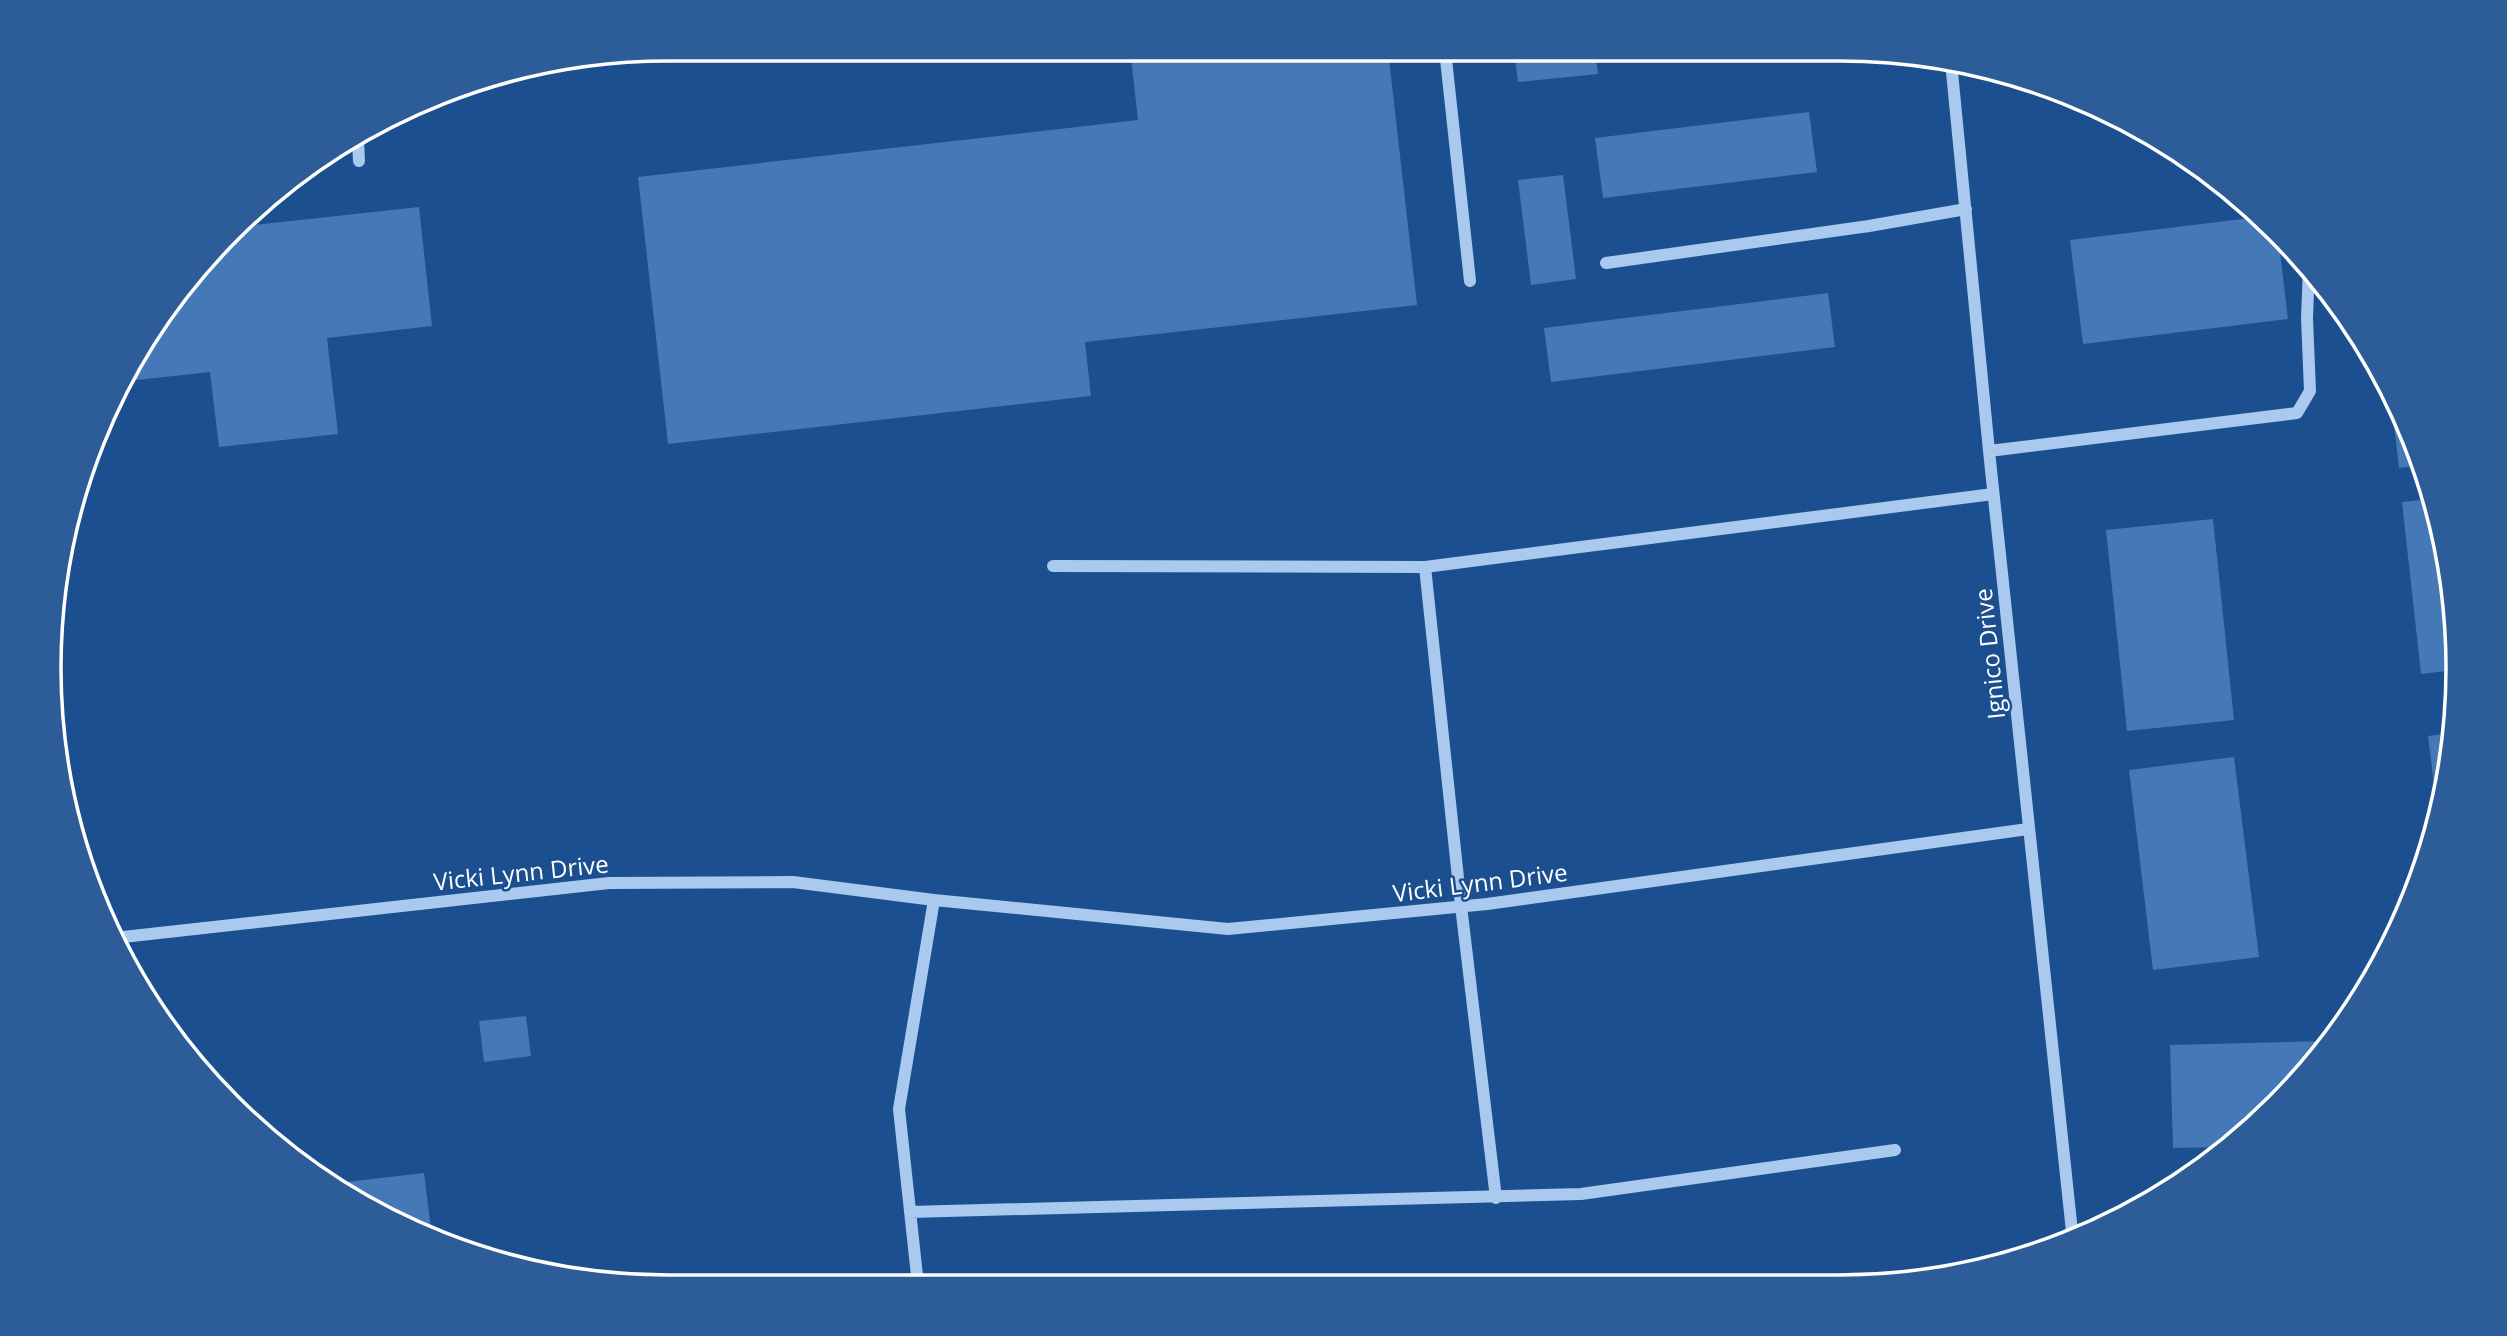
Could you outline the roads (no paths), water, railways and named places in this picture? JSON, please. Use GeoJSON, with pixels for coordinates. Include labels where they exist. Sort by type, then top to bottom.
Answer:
{"type":"FeatureCollection","features":[{"type":"Feature","properties":{"kind":"street"},"geometry":{"type":"LineString","coordinates":[[1446,61],[1470,281]]}},
{"type":"Feature","properties":{"kind":"street","name":"Ignico Drive"},"geometry":{"type":"LineString","coordinates":[[1952,72],[1993,494],[2072,1229]]}},
{"type":"Feature","properties":{"kind":"street"},"geometry":{"type":"LineString","coordinates":[[358,147],[359,161]]}},
{"type":"Feature","properties":{"kind":"street"},"geometry":{"type":"LineString","coordinates":[[1606,263],[1869,226],[1966,209]]}},
{"type":"Feature","properties":{"kind":"street"},"geometry":{"type":"LineString","coordinates":[[1989,451],[2297,413],[2310,391],[2308,284]]}},
{"type":"Feature","properties":{"kind":"street"},"geometry":{"type":"LineString","coordinates":[[1053,566],[1425,567],[1993,494]]}},
{"type":"Feature","properties":{"kind":"street"},"geometry":{"type":"LineString","coordinates":[[1425,567],[1461,906],[1496,1198]]}},
{"type":"Feature","properties":{"kind":"street","name":"Vicki Lynn Drive"},"geometry":{"type":"LineString","coordinates":[[124,937],[609,883],[793,882],[934,900],[1228,929],[1461,906],[2028,829]]}},
{"type":"Feature","properties":{"kind":"street"},"geometry":{"type":"LineString","coordinates":[[917,1275],[899,1109],[934,900]]}},
{"type":"Feature","properties":{"kind":"street"},"geometry":{"type":"LineString","coordinates":[[910,1212],[1581,1194],[1895,1150]]}}]}
